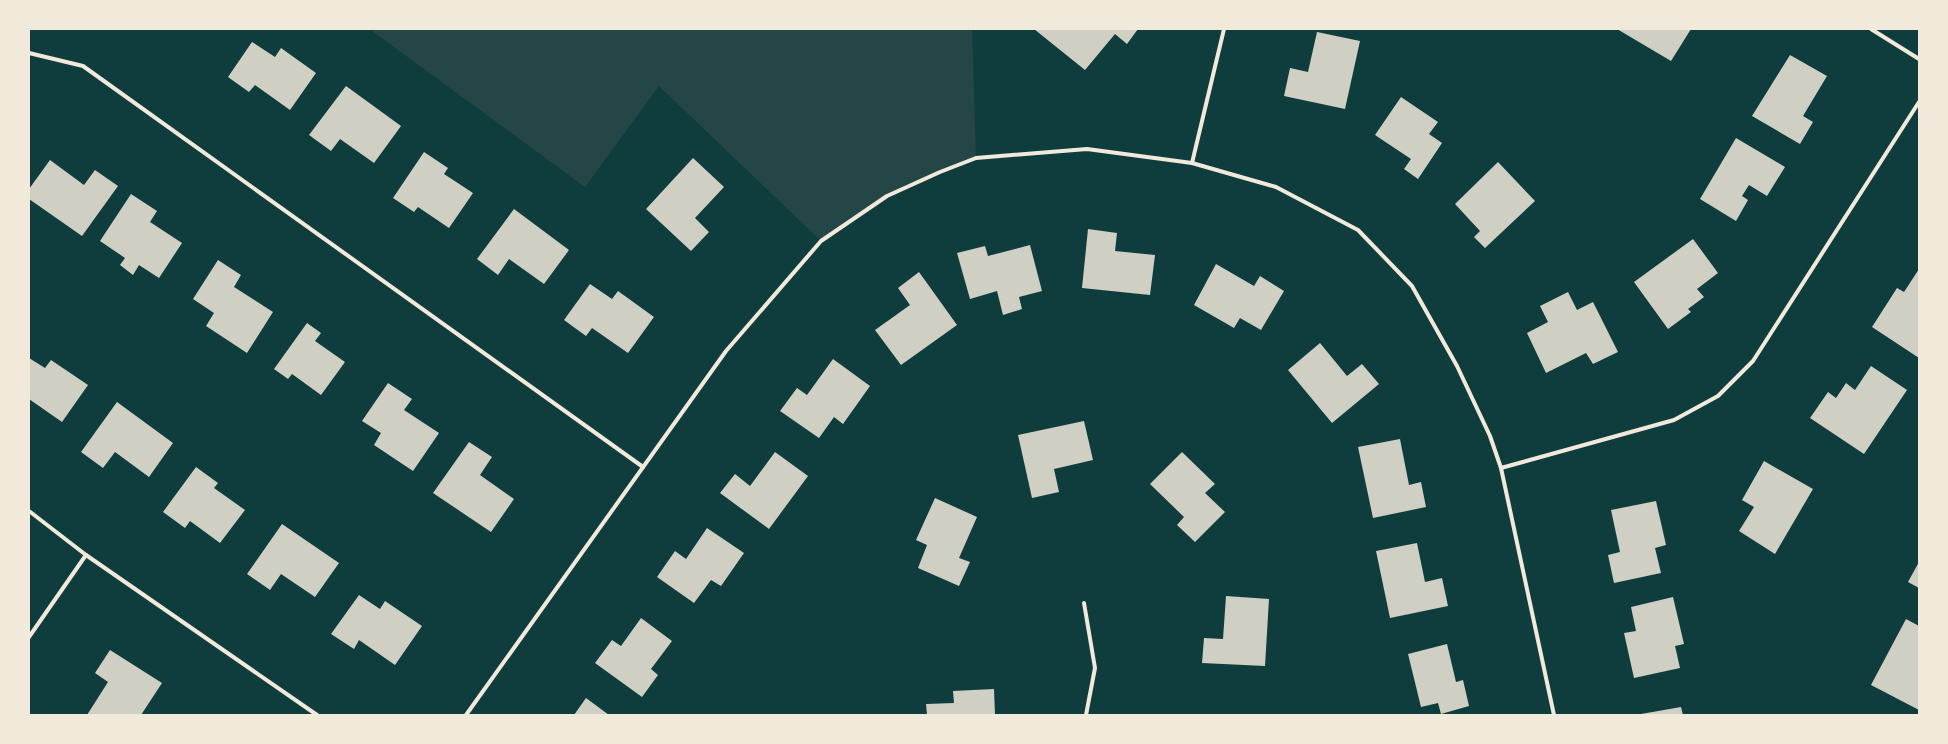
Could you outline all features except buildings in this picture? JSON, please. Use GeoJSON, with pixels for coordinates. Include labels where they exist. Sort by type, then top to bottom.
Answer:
{"type":"FeatureCollection","features":[{"type":"Feature","properties":{"kind":"street"},"geometry":{"type":"LineString","coordinates":[[1192,164],[1224,29]]}},
{"type":"Feature","properties":{"kind":"street"},"geometry":{"type":"LineString","coordinates":[[1871,29],[1919,59]]}},
{"type":"Feature","properties":{"kind":"street"},"geometry":{"type":"LineString","coordinates":[[29,53],[83,66],[643,467]]}},
{"type":"Feature","properties":{"kind":"street"},"geometry":{"type":"LineString","coordinates":[[1501,468],[1674,420],[1718,396],[1753,361],[1919,102]]}},
{"type":"Feature","properties":{"kind":"street"},"geometry":{"type":"LineString","coordinates":[[466,715],[726,351],[821,241],[887,196],[940,172],[976,158],[1087,149],[1192,164],[1276,187],[1358,230],[1412,286],[1457,366],[1490,436],[1501,468],[1554,715]]}},
{"type":"Feature","properties":{"kind":"street"},"geometry":{"type":"LineString","coordinates":[[29,511],[86,555],[317,715]]}},
{"type":"Feature","properties":{"kind":"street"},"geometry":{"type":"LineString","coordinates":[[29,637],[86,555]]}},
{"type":"Feature","properties":{"kind":"street"},"geometry":{"type":"LineString","coordinates":[[1084,603],[1095,668],[1086,715]]}},
{"type":"Feature","properties":{"kind":"shaded area"},"geometry":{"type":"Polygon","coordinates":[[[374,29],[972,29],[976,158],[887,196],[821,241],[659,86],[585,187],[372,31],[374,29]]]}}]}
